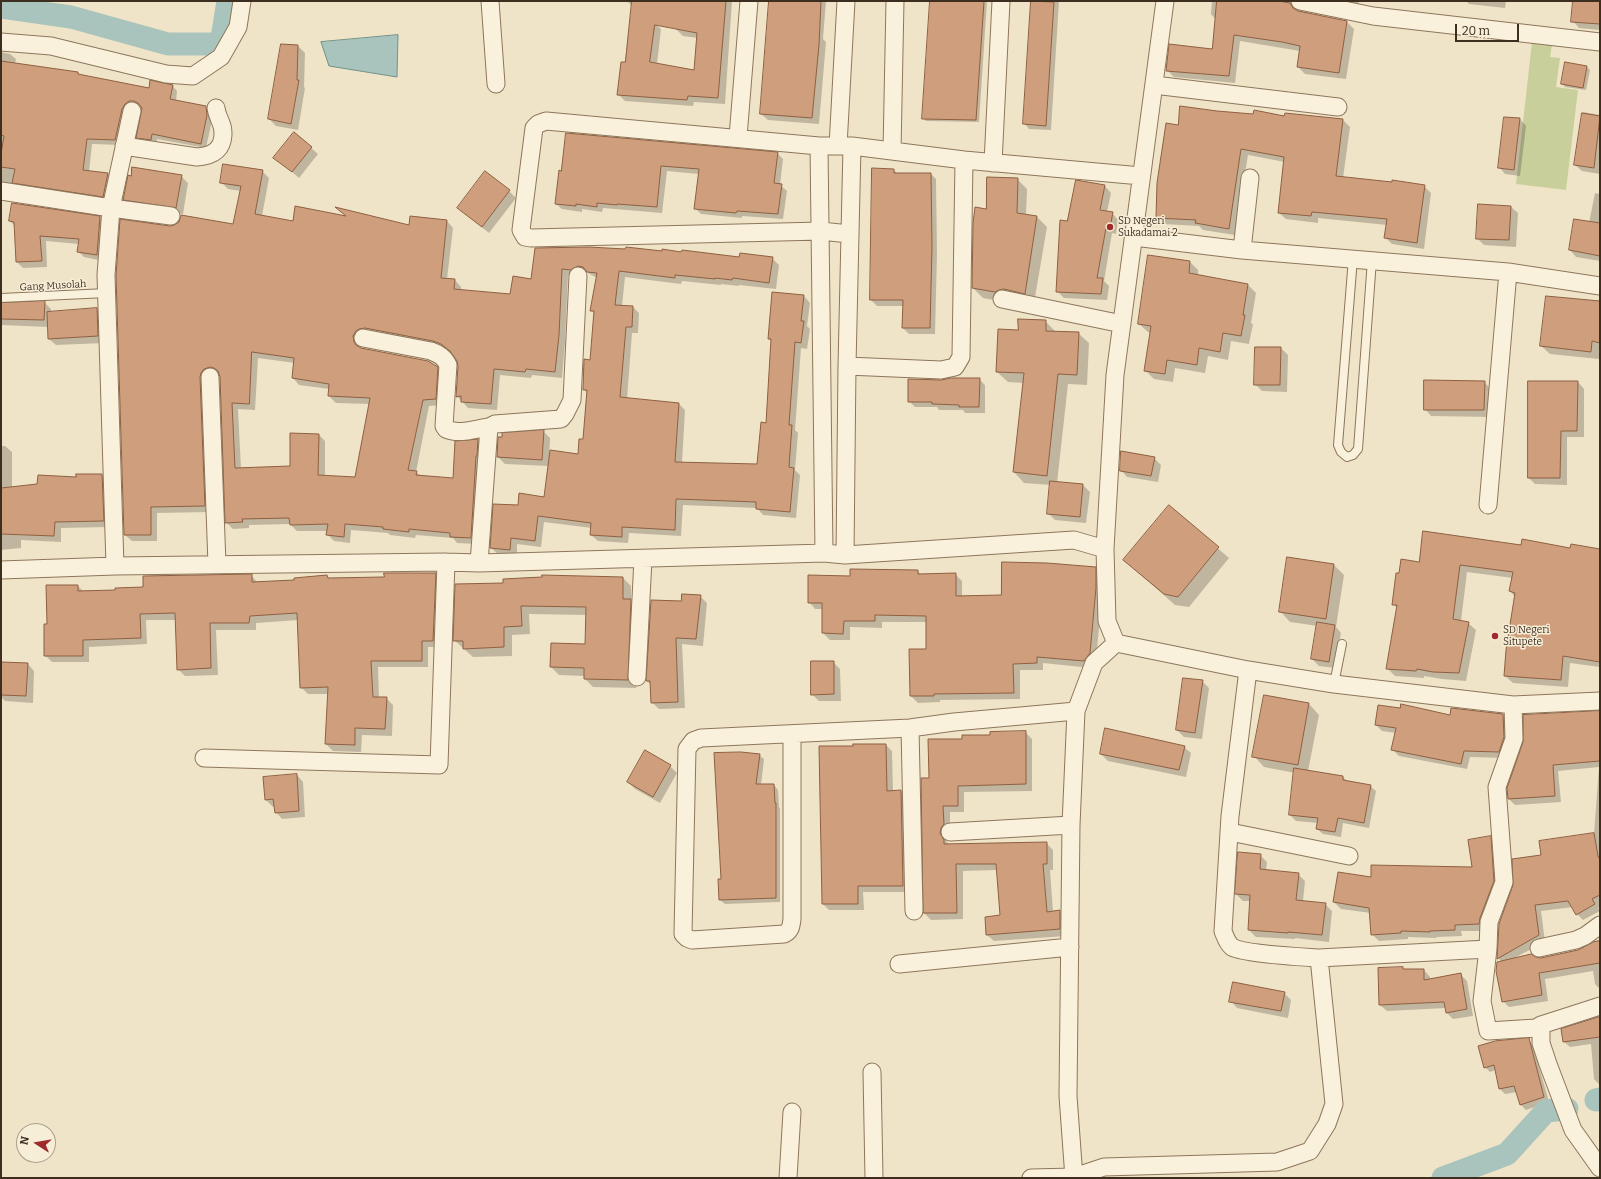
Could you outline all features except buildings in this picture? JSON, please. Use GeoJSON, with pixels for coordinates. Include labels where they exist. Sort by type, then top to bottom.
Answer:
{"type":"FeatureCollection","features":[{"type":"Feature","properties":{"kind":"street"},"geometry":{"type":"LineString","coordinates":[[1,42],[51,46],[166,74],[193,76],[221,57],[238,27],[242,1]]}},
{"type":"Feature","properties":{"kind":"street"},"geometry":{"type":"LineString","coordinates":[[490,1],[496,84]]}},
{"type":"Feature","properties":{"kind":"street"},"geometry":{"type":"LineString","coordinates":[[738,137],[750,1]]}},
{"type":"Feature","properties":{"kind":"street"},"geometry":{"type":"LineString","coordinates":[[845,555],[849,234],[845,146],[846,1]]}},
{"type":"Feature","properties":{"kind":"street"},"geometry":{"type":"LineString","coordinates":[[892,151],[895,1]]}},
{"type":"Feature","properties":{"kind":"street"},"geometry":{"type":"LineString","coordinates":[[993,163],[1001,1]]}},
{"type":"Feature","properties":{"kind":"street"},"geometry":{"type":"LineString","coordinates":[[1116,643],[1107,620],[1106,549],[1113,397],[1165,1]]}},
{"type":"Feature","properties":{"kind":"street"},"geometry":{"type":"LineString","coordinates":[[1300,1],[1373,16],[1600,42]]}},
{"type":"Feature","properties":{"kind":"street"},"geometry":{"type":"LineString","coordinates":[[1154,85],[1338,107]]}},
{"type":"Feature","properties":{"kind":"street"},"geometry":{"type":"LineString","coordinates":[[124,146],[197,157],[208,156],[219,148],[222,139],[223,127],[217,116],[216,108]]}},
{"type":"Feature","properties":{"kind":"street"},"geometry":{"type":"LineString","coordinates":[[115,566],[106,275],[111,208],[132,111]]}},
{"type":"Feature","properties":{"kind":"street"},"geometry":{"type":"LineString","coordinates":[[849,234],[821,231],[525,237],[521,230],[534,128],[538,124],[546,121],[738,137],[819,146],[845,146],[993,163],[1141,176]]}},
{"type":"Feature","properties":{"kind":"street"},"geometry":{"type":"LineString","coordinates":[[819,146],[824,553]]}},
{"type":"Feature","properties":{"kind":"street"},"geometry":{"type":"LineString","coordinates":[[847,366],[941,370],[955,367],[961,357],[964,160]]}},
{"type":"Feature","properties":{"kind":"street"},"geometry":{"type":"LineString","coordinates":[[1242,250],[1250,178]]}},
{"type":"Feature","properties":{"kind":"street"},"geometry":{"type":"LineString","coordinates":[[1,191],[171,216]]}},
{"type":"Feature","properties":{"kind":"street"},"geometry":{"type":"LineString","coordinates":[[1134,237],[1242,250],[1508,272],[1600,286]]}},
{"type":"Feature","properties":{"kind":"street"},"geometry":{"type":"LineString","coordinates":[[1488,505],[1508,272]]}},
{"type":"Feature","properties":{"kind":"street"},"geometry":{"type":"LineString","coordinates":[[363,338],[431,351],[440,355],[446,361],[448,365],[444,426],[451,432],[462,432],[489,427],[495,424],[561,419],[572,400],[578,276]]}},
{"type":"Feature","properties":{"kind":"street"},"geometry":{"type":"LineString","coordinates":[[1002,299],[1122,324]]}},
{"type":"Feature","properties":{"kind":"street"},"geometry":{"type":"LineString","coordinates":[[210,377],[217,564]]}},
{"type":"Feature","properties":{"kind":"street"},"geometry":{"type":"LineString","coordinates":[[822,404],[847,402]]}},
{"type":"Feature","properties":{"kind":"street"},"geometry":{"type":"LineString","coordinates":[[480,563],[489,427]]}},
{"type":"Feature","properties":{"kind":"street"},"geometry":{"type":"LineString","coordinates":[[1,570],[217,564],[480,563],[824,553],[845,555],[1074,540],[1106,549]]}},
{"type":"Feature","properties":{"kind":"street"},"geometry":{"type":"LineString","coordinates":[[637,677],[642,559]]}},
{"type":"Feature","properties":{"kind":"street"},"geometry":{"type":"LineString","coordinates":[[204,758],[438,765],[446,562]]}},
{"type":"Feature","properties":{"kind":"street"},"geometry":{"type":"LineString","coordinates":[[1116,643],[1248,670],[1334,684],[1513,705],[1600,701]]}},
{"type":"Feature","properties":{"kind":"street"},"geometry":{"type":"LineString","coordinates":[[1074,1177],[1068,1096],[1071,826],[1076,711],[1094,663],[1116,643]]}},
{"type":"Feature","properties":{"kind":"street"},"geometry":{"type":"LineString","coordinates":[[1248,670],[1230,816],[1223,931],[1227,942],[1239,950],[1281,956],[1319,958],[1488,949]]}},
{"type":"Feature","properties":{"kind":"street"},"geometry":{"type":"LineString","coordinates":[[1513,705],[1514,739],[1497,787],[1504,882],[1489,922],[1488,949],[1482,1001],[1488,1031],[1536,1028],[1541,1025],[1600,1006]]}},
{"type":"Feature","properties":{"kind":"street"},"geometry":{"type":"LineString","coordinates":[[792,734],[791,928],[784,934],[692,940],[687,938],[683,934],[687,749],[693,741],[701,738],[910,728],[954,722],[1076,711]]}},
{"type":"Feature","properties":{"kind":"street"},"geometry":{"type":"LineString","coordinates":[[910,728],[914,911]]}},
{"type":"Feature","properties":{"kind":"street"},"geometry":{"type":"LineString","coordinates":[[950,832],[1071,826]]}},
{"type":"Feature","properties":{"kind":"street"},"geometry":{"type":"LineString","coordinates":[[1230,832],[1349,856]]}},
{"type":"Feature","properties":{"kind":"street"},"geometry":{"type":"LineString","coordinates":[[1539,948],[1576,940],[1585,936],[1600,925]]}},
{"type":"Feature","properties":{"kind":"street"},"geometry":{"type":"LineString","coordinates":[[899,964],[1070,947]]}},
{"type":"Feature","properties":{"kind":"street"},"geometry":{"type":"LineString","coordinates":[[1031,1178],[1074,1177],[1104,1167],[1277,1162],[1310,1151],[1327,1124],[1334,1104],[1319,958]]}},
{"type":"Feature","properties":{"kind":"street"},"geometry":{"type":"LineString","coordinates":[[1541,1025],[1541,1043],[1573,1130],[1600,1168]]}},
{"type":"Feature","properties":{"kind":"street"},"geometry":{"type":"LineString","coordinates":[[872,1072],[874,1178]]}},
{"type":"Feature","properties":{"kind":"street"},"geometry":{"type":"LineString","coordinates":[[788,1178],[792,1112]]}},
{"type":"Feature","properties":{"kind":"lane"},"geometry":{"type":"LineString","coordinates":[[1353,258],[1338,445],[1341,452],[1347,457],[1353,455],[1358,449],[1372,260]]}},
{"type":"Feature","properties":{"kind":"lane","name":"Gang Musolah"},"geometry":{"type":"LineString","coordinates":[[1,298],[107,293]]}},
{"type":"Feature","properties":{"kind":"lane"},"geometry":{"type":"LineString","coordinates":[[1334,684],[1342,644]]}},
{"type":"Feature","properties":{"kind":"green space"},"geometry":{"type":"Polygon","coordinates":[[[1532,42],[1552,45],[1550,57],[1560,58],[1556,87],[1578,90],[1566,190],[1516,184],[1532,42]]]}},
{"type":"Feature","properties":{"kind":"water"},"geometry":{"type":"Polygon","coordinates":[[[398,35],[397,77],[329,66],[321,42],[398,35]]]}},
{"type":"Feature","properties":{"kind":"waterway"},"geometry":{"type":"LineString","coordinates":[[1,7],[71,17],[168,44],[221,44],[228,1]]}},
{"type":"Feature","properties":{"kind":"waterway"},"geometry":{"type":"LineString","coordinates":[[1596,1100],[1600,1099]]}},
{"type":"Feature","properties":{"kind":"waterway"},"geometry":{"type":"LineString","coordinates":[[1443,1178],[1507,1154],[1546,1111],[1567,1109]]}},
{"type":"Feature","properties":{"kind":"place","name":"SD Negeri Sukadamai 2"},"geometry":{"type":"Point","coordinates":[1110,227]}},
{"type":"Feature","properties":{"kind":"place","name":"SD Negeri Situpete"},"geometry":{"type":"Point","coordinates":[1495,636]}}]}
